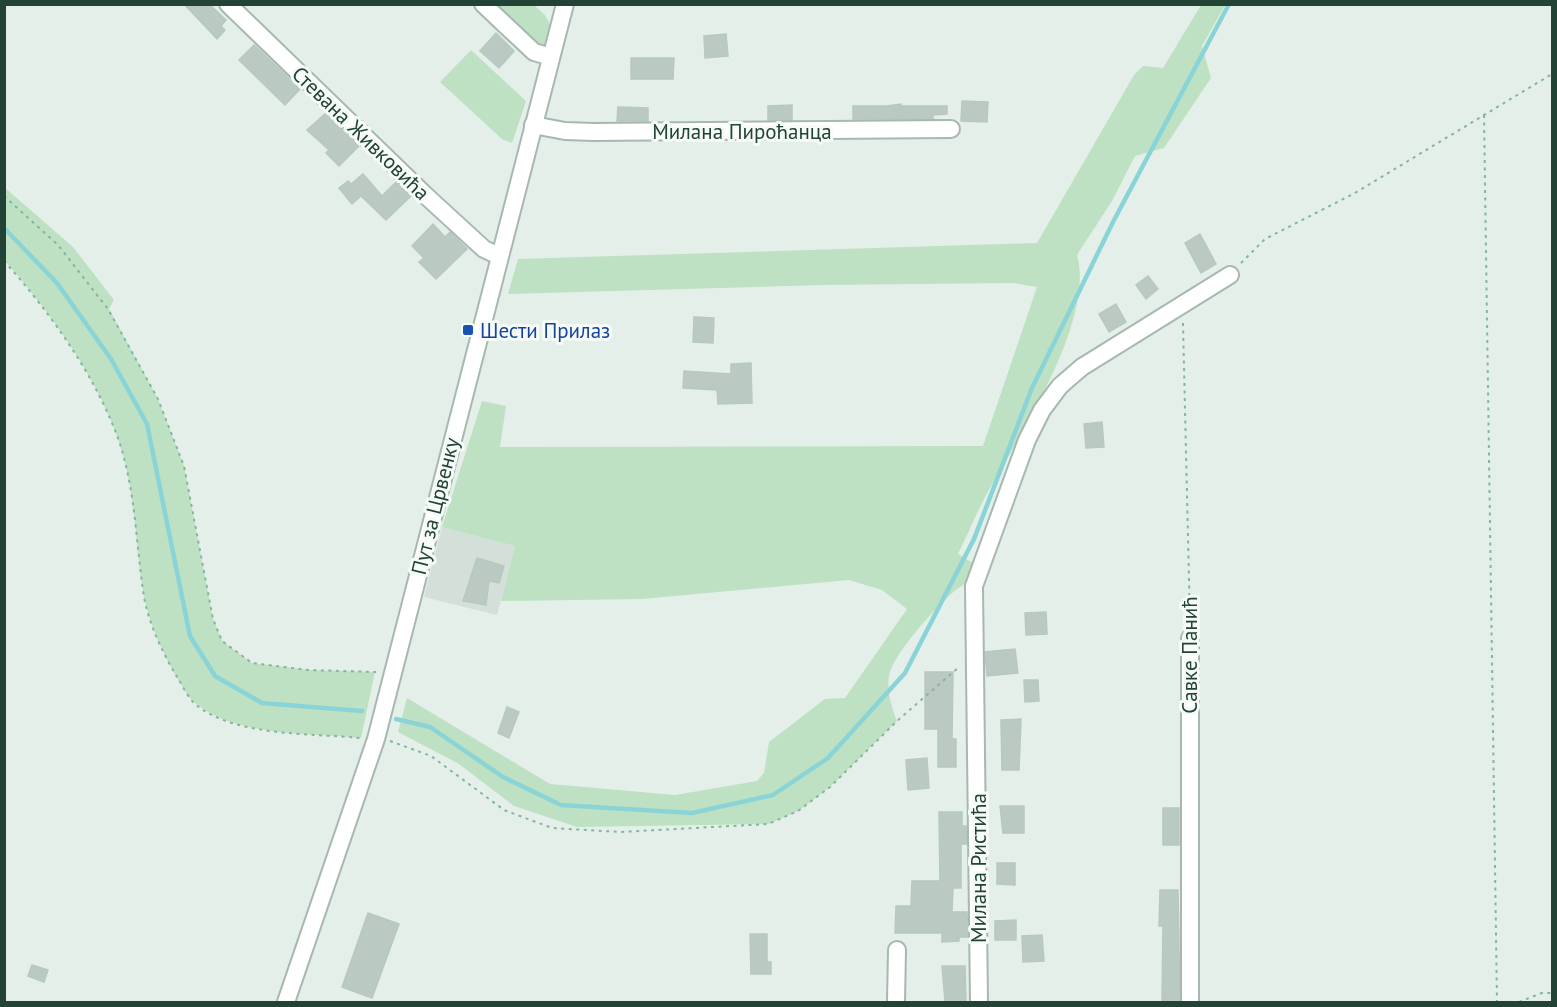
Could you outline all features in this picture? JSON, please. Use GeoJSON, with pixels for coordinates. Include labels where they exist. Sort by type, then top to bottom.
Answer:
{"type":"FeatureCollection","features":[{"type":"Feature","properties":{"kind":"street","name":"Стевана Живковића"},"geometry":{"type":"LineString","coordinates":[[228,4],[447,215],[484,249],[499,256]]}},
{"type":"Feature","properties":{"kind":"street"},"geometry":{"type":"LineString","coordinates":[[483,4],[534,52],[551,57]]}},
{"type":"Feature","properties":{"kind":"street","name":"Пут за Црвенку"},"geometry":{"type":"LineString","coordinates":[[286,1002],[376,739],[565,4]]}},
{"type":"Feature","properties":{"kind":"street","name":"Милана Пироћанца"},"geometry":{"type":"LineString","coordinates":[[533,125],[564,131],[594,132],[951,129]]}},
{"type":"Feature","properties":{"kind":"street","name":"Милана Ристића"},"geometry":{"type":"LineString","coordinates":[[978,1002],[974,586],[1027,440],[1042,410],[1060,386],[1082,367],[1230,275]]}},
{"type":"Feature","properties":{"kind":"street","name":"Савке Панић"},"geometry":{"type":"LineString","coordinates":[[1190,638],[1190,1002]]}},
{"type":"Feature","properties":{"kind":"street"},"geometry":{"type":"LineString","coordinates":[[896,1002],[897,950]]}},
{"type":"Feature","properties":{"kind":"path"},"geometry":{"type":"LineString","coordinates":[[1230,275],[1265,239],[1355,192],[1552,74]]}},
{"type":"Feature","properties":{"kind":"path"},"geometry":{"type":"LineString","coordinates":[[1484,115],[1497,1002]]}},
{"type":"Feature","properties":{"kind":"path"},"geometry":{"type":"LineString","coordinates":[[4,196],[58,245],[108,309],[158,399],[184,466],[213,619],[222,641],[252,663],[309,670],[394,673]]}},
{"type":"Feature","properties":{"kind":"path"},"geometry":{"type":"LineString","coordinates":[[4,261],[37,297],[103,405],[116,434],[133,497],[145,599],[166,659],[193,702],[221,719],[247,727],[398,742],[431,756],[504,810],[552,828],[621,832],[768,824],[798,811],[830,787],[897,721],[973,655]]}},
{"type":"Feature","properties":{"kind":"path","name":"Савке Панић"},"geometry":{"type":"LineString","coordinates":[[1179,308],[1185,334],[1190,638]]}},
{"type":"Feature","properties":{"kind":"path"},"geometry":{"type":"LineString","coordinates":[[1520,1002],[1542,993],[1552,993]]}},
{"type":"Feature","properties":{"kind":"shaded area"},"geometry":{"type":"Polygon","coordinates":[[[442,527],[515,546],[497,615],[424,597],[442,527]]]}},
{"type":"Feature","properties":{"kind":"green space"},"geometry":{"type":"Polygon","coordinates":[[[491,5],[534,5],[545,15],[551,26],[543,51],[491,5]]]}},
{"type":"Feature","properties":{"kind":"green space"},"geometry":{"type":"Polygon","coordinates":[[[1201,5],[1225,5],[1202,46],[1211,78],[1164,148],[1135,156],[1112,201],[1077,255],[1080,281],[1076,311],[1066,342],[1036,407],[986,496],[958,554],[976,565],[973,572],[968,580],[950,595],[918,629],[892,667],[888,687],[897,721],[830,787],[798,811],[768,824],[577,827],[514,806],[459,764],[398,732],[407,698],[550,784],[675,795],[757,781],[764,773],[769,742],[825,699],[845,698],[907,609],[882,590],[849,580],[642,599],[501,601],[515,546],[442,527],[482,401],[506,406],[500,447],[983,446],[1037,287],[1013,283],[821,285],[508,294],[518,259],[1037,243],[1134,75],[1143,66],[1163,68],[1201,5]]]}},
{"type":"Feature","properties":{"kind":"green space"},"geometry":{"type":"Polygon","coordinates":[[[471,50],[526,101],[512,143],[502,139],[440,82],[471,50]]]}},
{"type":"Feature","properties":{"kind":"green space"},"geometry":{"type":"Polygon","coordinates":[[[4,187],[73,247],[114,300],[109,309],[158,399],[184,466],[213,619],[222,641],[252,663],[309,670],[375,672],[361,738],[297,734],[252,728],[212,714],[195,703],[186,693],[163,651],[147,608],[129,483],[111,420],[72,347],[5,261],[4,187]]]}},
{"type":"Feature","properties":{"kind":"building"},"geometry":{"type":"Polygon","coordinates":[[[184,4],[209,4],[226,20],[221,26],[225,30],[217,39],[184,4]]]}},
{"type":"Feature","properties":{"kind":"building"},"geometry":{"type":"Polygon","coordinates":[[[496,33],[514,51],[499,68],[480,51],[496,33]]]}},
{"type":"Feature","properties":{"kind":"building"},"geometry":{"type":"Polygon","coordinates":[[[726,34],[728,56],[705,58],[704,36],[726,34]]]}},
{"type":"Feature","properties":{"kind":"building"},"geometry":{"type":"Polygon","coordinates":[[[254,45],[300,89],[285,105],[239,60],[254,45]]]}},
{"type":"Feature","properties":{"kind":"building"},"geometry":{"type":"Polygon","coordinates":[[[631,58],[674,58],[673,79],[631,79],[631,58]]]}},
{"type":"Feature","properties":{"kind":"building"},"geometry":{"type":"Polygon","coordinates":[[[962,101],[988,102],[987,122],[961,121],[962,101]]]}},
{"type":"Feature","properties":{"kind":"building"},"geometry":{"type":"Polygon","coordinates":[[[901,104],[901,106],[947,106],[947,114],[933,115],[933,119],[853,119],[853,106],[901,104]]]}},
{"type":"Feature","properties":{"kind":"building"},"geometry":{"type":"Polygon","coordinates":[[[792,105],[792,120],[768,120],[768,106],[792,105]]]}},
{"type":"Feature","properties":{"kind":"building"},"geometry":{"type":"Polygon","coordinates":[[[618,107],[648,108],[648,121],[617,121],[618,107]]]}},
{"type":"Feature","properties":{"kind":"building"},"geometry":{"type":"Polygon","coordinates":[[[326,113],[359,146],[339,166],[326,153],[329,150],[307,130],[326,113]]]}},
{"type":"Feature","properties":{"kind":"building"},"geometry":{"type":"Polygon","coordinates":[[[363,174],[382,196],[396,182],[411,196],[386,220],[361,196],[352,204],[339,188],[348,181],[351,184],[363,174]]]}},
{"type":"Feature","properties":{"kind":"building"},"geometry":{"type":"Polygon","coordinates":[[[433,224],[445,237],[450,232],[467,249],[436,279],[419,262],[424,258],[412,246],[433,224]]]}},
{"type":"Feature","properties":{"kind":"building"},"geometry":{"type":"Polygon","coordinates":[[[1200,234],[1216,264],[1201,273],[1185,243],[1200,234]]]}},
{"type":"Feature","properties":{"kind":"building"},"geometry":{"type":"Polygon","coordinates":[[[1148,276],[1158,289],[1146,299],[1136,285],[1148,276]]]}},
{"type":"Feature","properties":{"kind":"building"},"geometry":{"type":"Polygon","coordinates":[[[1116,304],[1126,322],[1109,332],[1099,314],[1116,304]]]}},
{"type":"Feature","properties":{"kind":"building"},"geometry":{"type":"Polygon","coordinates":[[[694,317],[714,318],[713,343],[693,342],[694,317]]]}},
{"type":"Feature","properties":{"kind":"building"},"geometry":{"type":"Polygon","coordinates":[[[751,363],[752,403],[718,404],[717,390],[683,388],[684,371],[731,374],[731,364],[751,363]]]}},
{"type":"Feature","properties":{"kind":"building"},"geometry":{"type":"Polygon","coordinates":[[[1102,422],[1104,447],[1086,448],[1084,424],[1102,422]]]}},
{"type":"Feature","properties":{"kind":"building"},"geometry":{"type":"Polygon","coordinates":[[[477,558],[504,566],[499,583],[489,581],[486,605],[463,601],[477,558]]]}},
{"type":"Feature","properties":{"kind":"building"},"geometry":{"type":"Polygon","coordinates":[[[1046,612],[1047,634],[1026,635],[1025,613],[1046,612]]]}},
{"type":"Feature","properties":{"kind":"building"},"geometry":{"type":"Polygon","coordinates":[[[1015,649],[1018,673],[987,676],[985,652],[1015,649]]]}},
{"type":"Feature","properties":{"kind":"building"},"geometry":{"type":"Polygon","coordinates":[[[925,672],[953,672],[952,739],[956,739],[956,767],[938,767],[938,729],[925,729],[925,672]]]}},
{"type":"Feature","properties":{"kind":"building"},"geometry":{"type":"Polygon","coordinates":[[[1024,680],[1038,680],[1039,701],[1025,702],[1024,680]]]}},
{"type":"Feature","properties":{"kind":"building"},"geometry":{"type":"Polygon","coordinates":[[[507,707],[519,712],[509,738],[498,733],[507,707]]]}},
{"type":"Feature","properties":{"kind":"building"},"geometry":{"type":"Polygon","coordinates":[[[1021,719],[1019,770],[1002,770],[1001,720],[1021,719]]]}},
{"type":"Feature","properties":{"kind":"building"},"geometry":{"type":"Polygon","coordinates":[[[927,758],[929,788],[908,790],[906,760],[927,758]]]}},
{"type":"Feature","properties":{"kind":"building"},"geometry":{"type":"Polygon","coordinates":[[[1000,806],[1024,806],[1024,833],[1003,833],[1000,806]]]}},
{"type":"Feature","properties":{"kind":"building"},"geometry":{"type":"Polygon","coordinates":[[[1163,808],[1179,808],[1179,845],[1163,845],[1163,808]]]}},
{"type":"Feature","properties":{"kind":"building"},"geometry":{"type":"Polygon","coordinates":[[[939,812],[962,812],[962,826],[966,826],[967,844],[961,844],[961,888],[953,888],[952,912],[967,912],[968,937],[959,937],[959,941],[942,942],[942,933],[895,933],[896,906],[911,906],[912,881],[940,881],[939,812]]]}},
{"type":"Feature","properties":{"kind":"building"},"geometry":{"type":"Polygon","coordinates":[[[997,863],[1015,863],[1015,885],[997,884],[997,863]]]}},
{"type":"Feature","properties":{"kind":"building"},"geometry":{"type":"Polygon","coordinates":[[[1160,890],[1178,890],[1180,1002],[1162,1002],[1163,926],[1159,926],[1160,890]]]}},
{"type":"Feature","properties":{"kind":"building"},"geometry":{"type":"Polygon","coordinates":[[[368,913],[399,924],[372,998],[342,987],[368,913]]]}},
{"type":"Feature","properties":{"kind":"building"},"geometry":{"type":"Polygon","coordinates":[[[1016,920],[1016,940],[995,940],[995,921],[1016,920]]]}},
{"type":"Feature","properties":{"kind":"building"},"geometry":{"type":"Polygon","coordinates":[[[750,934],[767,934],[767,962],[771,962],[771,974],[751,974],[750,934]]]}},
{"type":"Feature","properties":{"kind":"building"},"geometry":{"type":"Polygon","coordinates":[[[1042,935],[1044,961],[1023,962],[1022,936],[1042,935]]]}},
{"type":"Feature","properties":{"kind":"building"},"geometry":{"type":"Polygon","coordinates":[[[32,965],[48,970],[44,982],[28,976],[32,965]]]}},
{"type":"Feature","properties":{"kind":"building"},"geometry":{"type":"Polygon","coordinates":[[[942,966],[965,966],[966,1002],[945,1002],[942,966]]]}},
{"type":"Feature","properties":{"kind":"waterway"},"geometry":{"type":"LineString","coordinates":[[396,719],[430,727],[503,777],[561,805],[692,813],[773,795],[828,758],[905,673],[974,539],[1032,388],[1113,222],[1229,4]]}},
{"type":"Feature","properties":{"kind":"waterway"},"geometry":{"type":"LineString","coordinates":[[4,228],[57,283],[111,359],[147,424],[190,636],[215,676],[262,703],[362,711]]}},
{"type":"Feature","properties":{"kind":"place","name":"Шести Прилаз"},"geometry":{"type":"Point","coordinates":[468,330]}}]}
